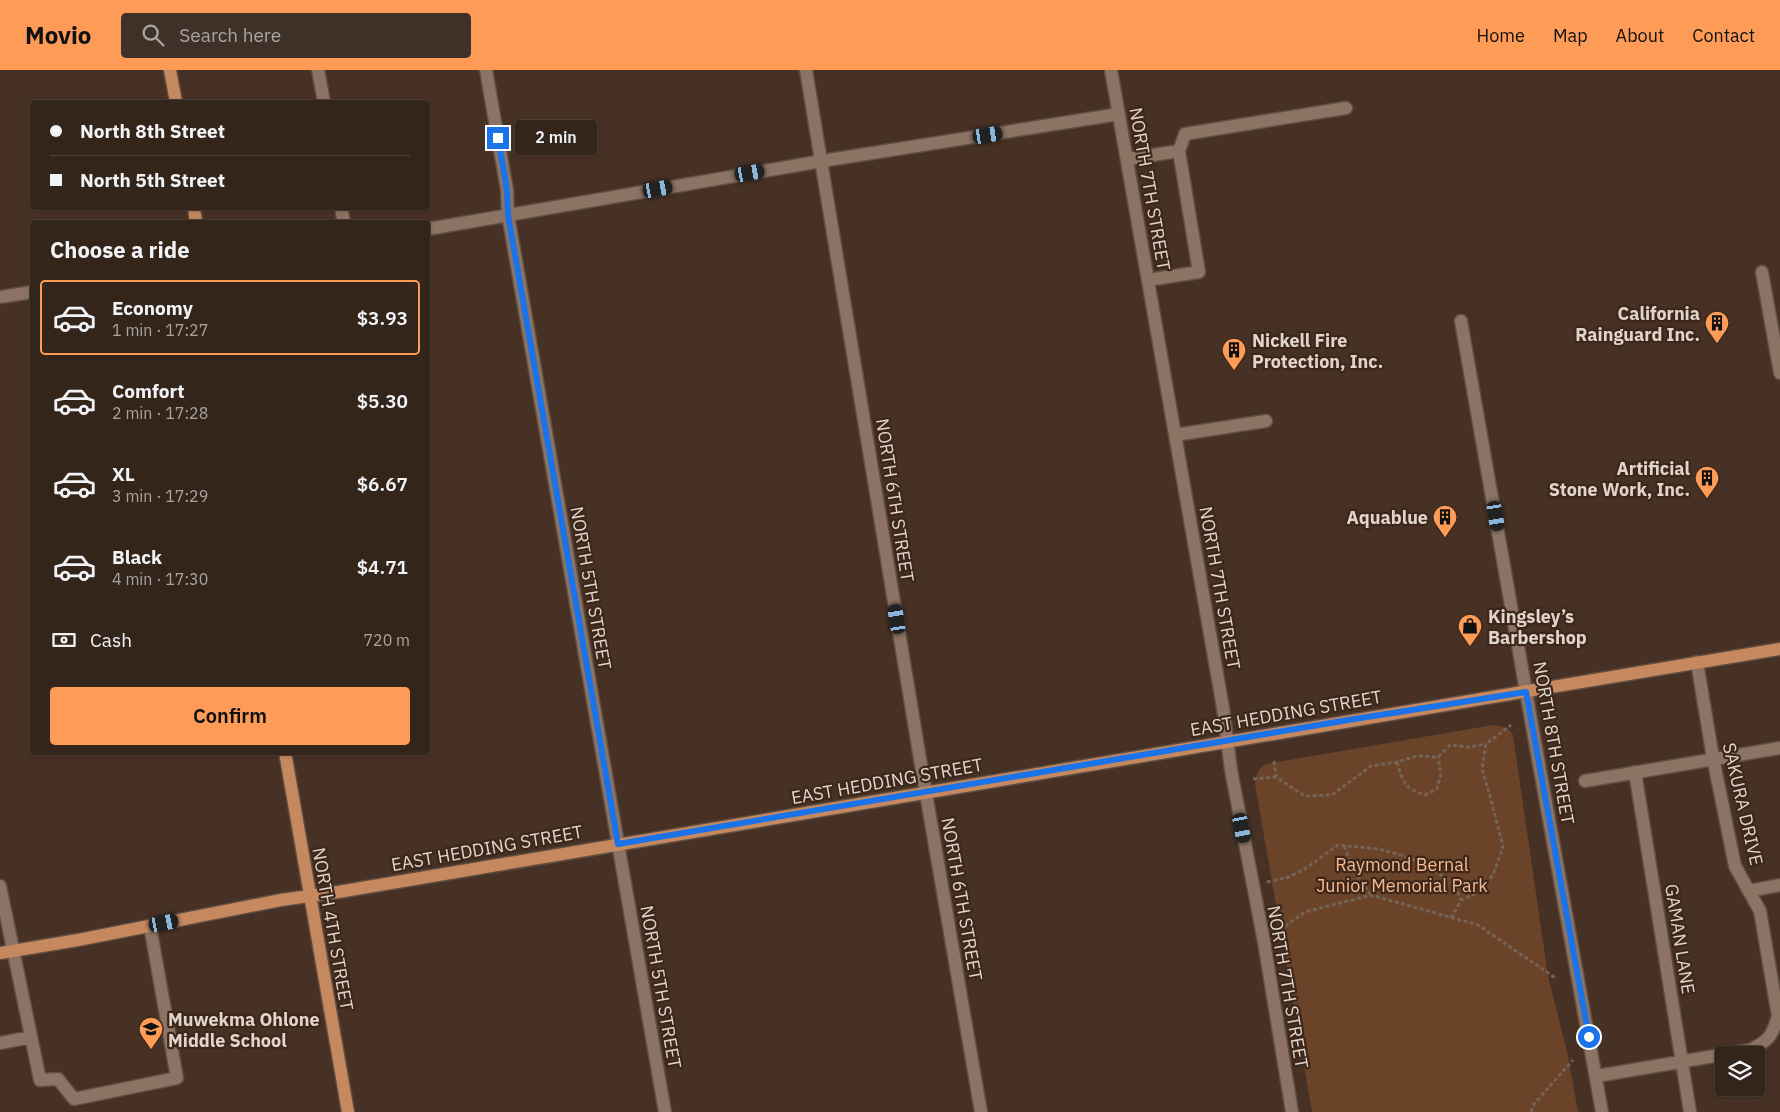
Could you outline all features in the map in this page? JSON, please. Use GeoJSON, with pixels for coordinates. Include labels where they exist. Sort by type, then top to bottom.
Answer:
{"type":"FeatureCollection","features":[{"type":"Feature","properties":{"kind":"main road"},"geometry":{"type":"LineString","coordinates":[[170,70],[176,100]]}},
{"type":"Feature","properties":{"kind":"main road","name":"EAST HEDDING STREET"},"geometry":{"type":"LineString","coordinates":[[6,952],[310,896],[1348,720],[1780,649]]}},
{"type":"Feature","properties":{"kind":"main road","name":"NORTH 4TH STREET"},"geometry":{"type":"LineString","coordinates":[[285,755],[348,1112]]}},
{"type":"Feature","properties":{"kind":"street"},"geometry":{"type":"LineString","coordinates":[[318,70],[324,100]]}},
{"type":"Feature","properties":{"kind":"street","name":"NORTH 5TH STREET"},"geometry":{"type":"LineString","coordinates":[[486,70],[507,190],[508,215],[665,1112]]}},
{"type":"Feature","properties":{"kind":"street","name":"NORTH 6TH STREET"},"geometry":{"type":"LineString","coordinates":[[806,70],[925,792],[981,1112]]}},
{"type":"Feature","properties":{"kind":"street","name":"NORTH 7TH STREET"},"geometry":{"type":"LineString","coordinates":[[1111,70],[1228,741],[1231,770],[1292,1112]]}},
{"type":"Feature","properties":{"kind":"street"},"geometry":{"type":"LineString","coordinates":[[1148,280],[1199,272],[1179,151],[1185,134],[1346,108]]}},
{"type":"Feature","properties":{"kind":"street"},"geometry":{"type":"LineString","coordinates":[[430,229],[822,161],[1119,114]]}},
{"type":"Feature","properties":{"kind":"street"},"geometry":{"type":"LineString","coordinates":[[1126,159],[1179,151]]}},
{"type":"Feature","properties":{"kind":"street"},"geometry":{"type":"LineString","coordinates":[[1762,272],[1780,373]]}},
{"type":"Feature","properties":{"kind":"street"},"geometry":{"type":"LineString","coordinates":[[0,297],[30,292]]}},
{"type":"Feature","properties":{"kind":"street","name":"NORTH 8TH STREET"},"geometry":{"type":"LineString","coordinates":[[1461,321],[1602,1112]]}},
{"type":"Feature","properties":{"kind":"street"},"geometry":{"type":"LineString","coordinates":[[1175,435],[1266,421]]}},
{"type":"Feature","properties":{"kind":"street","name":"SAKURA DRIVE"},"geometry":{"type":"LineString","coordinates":[[1597,1076],[1750,1050],[1764,1043],[1774,1030],[1779,1016],[1760,911],[1735,866],[1713,758],[1697,662]]}},
{"type":"Feature","properties":{"kind":"street"},"geometry":{"type":"LineString","coordinates":[[1585,781],[1780,748]]}},
{"type":"Feature","properties":{"kind":"street","name":"GAMAN LANE"},"geometry":{"type":"LineString","coordinates":[[1635,772],[1690,1112]]}},
{"type":"Feature","properties":{"kind":"street"},"geometry":{"type":"LineString","coordinates":[[1749,891],[1780,885]]}},
{"type":"Feature","properties":{"kind":"street"},"geometry":{"type":"LineString","coordinates":[[0,886],[6,952],[31,1037],[40,1080],[58,1080],[74,1099],[177,1078],[150,926]]}},
{"type":"Feature","properties":{"kind":"street"},"geometry":{"type":"LineString","coordinates":[[0,1043],[31,1037]]}},
{"type":"Feature","properties":{"kind":"path"},"geometry":{"type":"LineString","coordinates":[[1253,779],[1276,777],[1305,796],[1332,795],[1371,766],[1397,762],[1417,756],[1438,757],[1450,745],[1469,747],[1486,744],[1511,725]]}},
{"type":"Feature","properties":{"kind":"path"},"geometry":{"type":"LineString","coordinates":[[1450,918],[1461,900],[1484,890],[1495,870],[1503,846],[1482,769],[1486,744]]}},
{"type":"Feature","properties":{"kind":"path"},"geometry":{"type":"LineString","coordinates":[[1397,762],[1407,786],[1411,790],[1425,795],[1437,789],[1441,774],[1438,757]]}},
{"type":"Feature","properties":{"kind":"path"},"geometry":{"type":"LineString","coordinates":[[1274,762],[1276,777]]}},
{"type":"Feature","properties":{"kind":"path"},"geometry":{"type":"LineString","coordinates":[[1253,886],[1289,877],[1308,867],[1338,844],[1380,849],[1404,856],[1426,866],[1454,884],[1461,900]]}},
{"type":"Feature","properties":{"kind":"path"},"geometry":{"type":"LineString","coordinates":[[1344,846],[1356,874],[1371,895]]}},
{"type":"Feature","properties":{"kind":"path"},"geometry":{"type":"LineString","coordinates":[[1280,930],[1305,912],[1371,895],[1478,925],[1557,979]]}},
{"type":"Feature","properties":{"kind":"path"},"geometry":{"type":"LineString","coordinates":[[1531,1112],[1534,1104],[1573,1060]]}},
{"type":"Feature","properties":{"kind":"green space","name":"Raymond Bernal Junior Memorial Park"},"geometry":{"type":"Polygon","coordinates":[[[1493,725],[1504,727],[1513,735],[1548,976],[1568,1056],[1578,1112],[1312,1112],[1255,784],[1257,774],[1264,766],[1277,762],[1493,725]]]}},
{"type":"Feature","properties":{"kind":"place","name":"California Rainguard Inc."},"geometry":{"type":"Point","coordinates":[1717,344]}},
{"type":"Feature","properties":{"kind":"place","name":"Nickell Fire Protection, Inc."},"geometry":{"type":"Point","coordinates":[1234,371]}},
{"type":"Feature","properties":{"kind":"place","name":"Artificial Stone Work, Inc."},"geometry":{"type":"Point","coordinates":[1707,499]}},
{"type":"Feature","properties":{"kind":"place","name":"Aquablue"},"geometry":{"type":"Point","coordinates":[1445,538]}},
{"type":"Feature","properties":{"kind":"place","name":"Kingsley’s Barbershop"},"geometry":{"type":"Point","coordinates":[1470,647]}},
{"type":"Feature","properties":{"kind":"place","name":"Muwekma Ohlone Middle School"},"geometry":{"type":"Point","coordinates":[151,1050]}},
{"type":"Feature","properties":{"kind":"route"},"geometry":{"type":"LineString","coordinates":[[498,138],[507,190],[508,215],[618,844],[1348,720],[1526,692],[1589,1037]]}}]}
